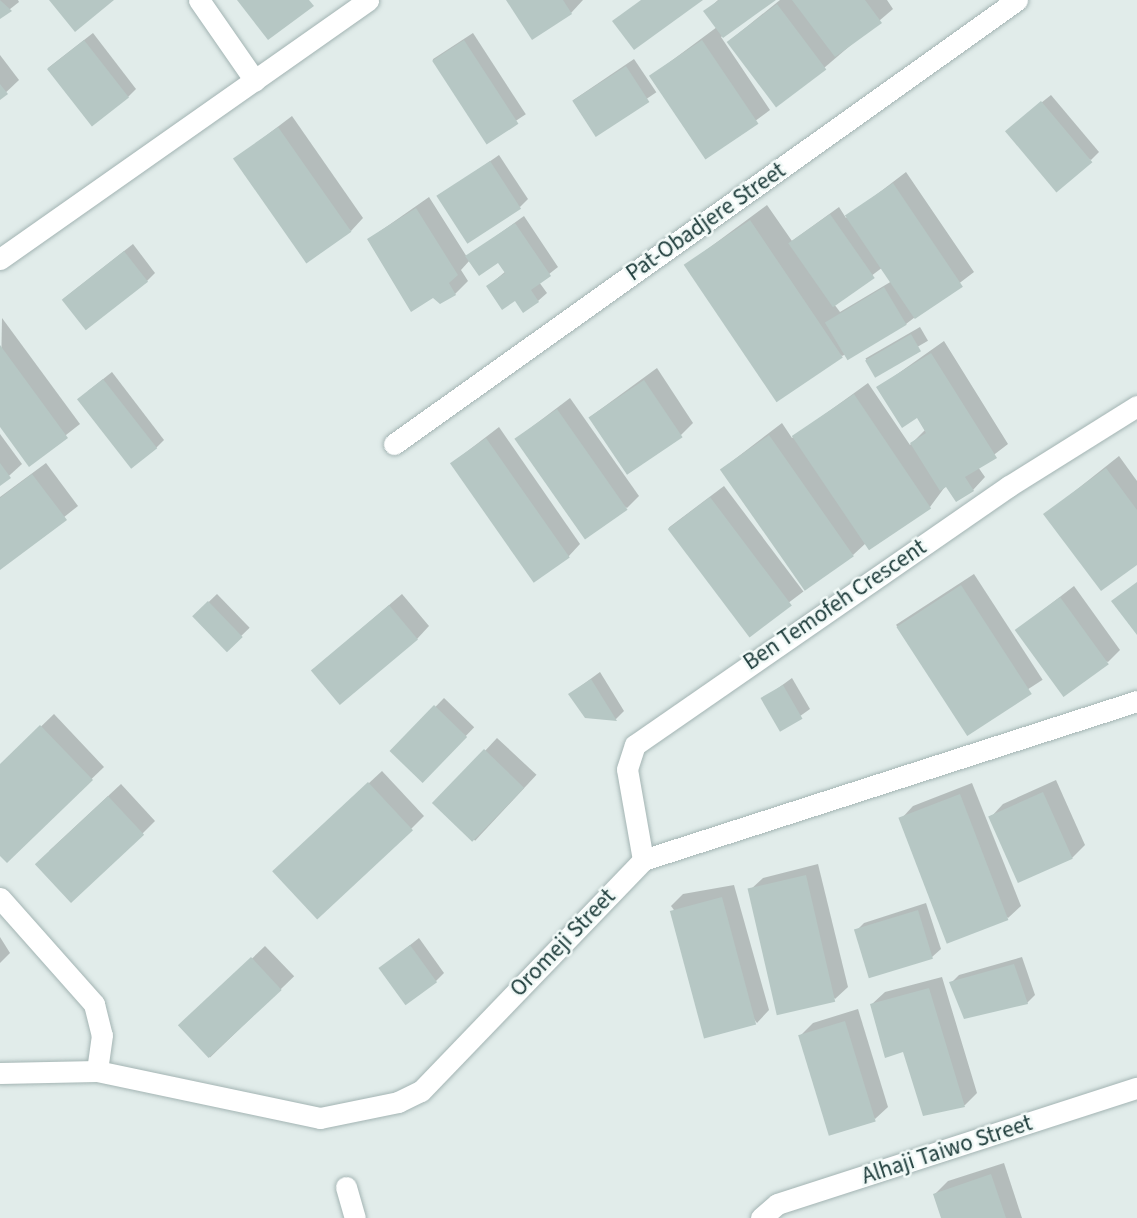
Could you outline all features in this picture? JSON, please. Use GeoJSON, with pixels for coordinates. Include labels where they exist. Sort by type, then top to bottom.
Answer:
{"type":"FeatureCollection","features":[{"type":"Feature","properties":{"kind":"street"},"geometry":{"type":"LineString","coordinates":[[199,0],[255,81]]}},
{"type":"Feature","properties":{"kind":"street"},"geometry":{"type":"LineString","coordinates":[[0,259],[368,0]]}},
{"type":"Feature","properties":{"kind":"street","name":"Pat-Obadjere Street"},"geometry":{"type":"LineString","coordinates":[[394,444],[1017,0]]}},
{"type":"Feature","properties":{"kind":"street","name":"Ben Temofeh Crescent"},"geometry":{"type":"LineString","coordinates":[[643,859],[628,769],[635,745],[986,502],[1137,406]]}},
{"type":"Feature","properties":{"kind":"street","name":"Oromeji Street"},"geometry":{"type":"LineString","coordinates":[[0,1073],[97,1071],[320,1118],[398,1102],[421,1091],[643,859],[1137,701]]}},
{"type":"Feature","properties":{"kind":"street"},"geometry":{"type":"LineString","coordinates":[[0,898],[94,1004],[102,1035],[97,1071]]}},
{"type":"Feature","properties":{"kind":"street","name":"Alhaji Taiwo Street"},"geometry":{"type":"LineString","coordinates":[[761,1218],[777,1205],[1137,1088]]}},
{"type":"Feature","properties":{"kind":"street"},"geometry":{"type":"LineString","coordinates":[[346,1187],[355,1218]]}},
{"type":"Feature","properties":{"kind":"building"},"geometry":{"type":"Polygon","coordinates":[[[0,0],[12,11],[0,19],[0,0]]]}},
{"type":"Feature","properties":{"kind":"building"},"geometry":{"type":"Polygon","coordinates":[[[49,0],[114,0],[75,32],[49,0]]]}},
{"type":"Feature","properties":{"kind":"building"},"geometry":{"type":"Polygon","coordinates":[[[237,0],[309,0],[314,6],[268,40],[237,0]]]}},
{"type":"Feature","properties":{"kind":"building"},"geometry":{"type":"Polygon","coordinates":[[[506,0],[563,0],[572,14],[532,40],[506,0]]]}},
{"type":"Feature","properties":{"kind":"building"},"geometry":{"type":"Polygon","coordinates":[[[641,0],[703,0],[634,50],[612,21],[641,0]]]}},
{"type":"Feature","properties":{"kind":"building"},"geometry":{"type":"Polygon","coordinates":[[[719,0],[776,0],[723,38],[703,11],[719,0]]]}},
{"type":"Feature","properties":{"kind":"building"},"geometry":{"type":"Polygon","coordinates":[[[792,0],[865,0],[882,23],[835,57],[792,0]]]}},
{"type":"Feature","properties":{"kind":"building"},"geometry":{"type":"Polygon","coordinates":[[[777,4],[826,69],[776,107],[727,42],[777,4]]]}},
{"type":"Feature","properties":{"kind":"building"},"geometry":{"type":"Polygon","coordinates":[[[84,40],[129,98],[92,126],[47,69],[84,40]]]}},
{"type":"Feature","properties":{"kind":"building"},"geometry":{"type":"Polygon","coordinates":[[[464,40],[518,124],[487,145],[432,61],[464,40]]]}},
{"type":"Feature","properties":{"kind":"building"},"geometry":{"type":"Polygon","coordinates":[[[702,40],[758,124],[705,160],[649,76],[702,40]]]}},
{"type":"Feature","properties":{"kind":"building"},"geometry":{"type":"Polygon","coordinates":[[[626,66],[649,102],[596,137],[572,101],[626,66]]]}},
{"type":"Feature","properties":{"kind":"building"},"geometry":{"type":"Polygon","coordinates":[[[0,84],[8,94],[0,100],[0,84]]]}},
{"type":"Feature","properties":{"kind":"building"},"geometry":{"type":"Polygon","coordinates":[[[1041,101],[1092,162],[1056,192],[1005,131],[1041,101]]]}},
{"type":"Feature","properties":{"kind":"building"},"geometry":{"type":"Polygon","coordinates":[[[278,127],[351,232],[306,263],[233,159],[278,127]]]}},
{"type":"Feature","properties":{"kind":"building"},"geometry":{"type":"Polygon","coordinates":[[[490,161],[521,209],[467,244],[436,196],[490,161]]]}},
{"type":"Feature","properties":{"kind":"building"},"geometry":{"type":"Polygon","coordinates":[[[893,183],[963,287],[915,319],[845,215],[893,183]]]}},
{"type":"Feature","properties":{"kind":"building"},"geometry":{"type":"Polygon","coordinates":[[[416,208],[458,275],[449,283],[456,295],[440,304],[433,298],[411,312],[367,239],[416,208]]]}},
{"type":"Feature","properties":{"kind":"building"},"geometry":{"type":"Polygon","coordinates":[[[830,214],[875,278],[833,307],[788,243],[830,214]]]}},
{"type":"Feature","properties":{"kind":"building"},"geometry":{"type":"Polygon","coordinates":[[[750,220],[843,358],[777,402],[684,265],[750,220]]]}},
{"type":"Feature","properties":{"kind":"building"},"geometry":{"type":"Polygon","coordinates":[[[515,223],[551,276],[531,290],[539,302],[523,313],[515,301],[502,310],[486,286],[505,273],[498,263],[479,276],[465,256],[515,223]]]}},
{"type":"Feature","properties":{"kind":"building"},"geometry":{"type":"Polygon","coordinates":[[[124,251],[148,282],[86,330],[62,300],[124,251]]]}},
{"type":"Feature","properties":{"kind":"building"},"geometry":{"type":"Polygon","coordinates":[[[884,287],[907,325],[848,360],[825,323],[884,287]]]}},
{"type":"Feature","properties":{"kind":"building"},"geometry":{"type":"Polygon","coordinates":[[[911,334],[921,351],[875,378],[865,360],[911,334]]]}},
{"type":"Feature","properties":{"kind":"building"},"geometry":{"type":"Polygon","coordinates":[[[0,345],[68,438],[29,467],[0,427],[0,345]]]}},
{"type":"Feature","properties":{"kind":"building"},"geometry":{"type":"Polygon","coordinates":[[[931,353],[997,458],[965,477],[974,491],[956,502],[946,487],[940,491],[910,443],[926,433],[917,418],[902,428],[876,387],[931,353]]]}},
{"type":"Feature","properties":{"kind":"building"},"geometry":{"type":"Polygon","coordinates":[[[103,379],[157,448],[131,469],[77,399],[103,379]]]}},
{"type":"Feature","properties":{"kind":"building"},"geometry":{"type":"Polygon","coordinates":[[[644,380],[683,437],[627,475],[588,417],[644,380]]]}},
{"type":"Feature","properties":{"kind":"building"},"geometry":{"type":"Polygon","coordinates":[[[854,394],[931,508],[869,550],[792,436],[854,394]]]}},
{"type":"Feature","properties":{"kind":"building"},"geometry":{"type":"Polygon","coordinates":[[[557,409],[628,510],[585,540],[514,439],[557,409]]]}},
{"type":"Feature","properties":{"kind":"building"},"geometry":{"type":"Polygon","coordinates":[[[769,435],[854,556],[805,591],[720,469],[769,435]]]}},
{"type":"Feature","properties":{"kind":"building"},"geometry":{"type":"Polygon","coordinates":[[[486,438],[570,558],[534,583],[450,463],[486,438]]]}},
{"type":"Feature","properties":{"kind":"building"},"geometry":{"type":"Polygon","coordinates":[[[0,463],[11,478],[0,486],[0,463]]]}},
{"type":"Feature","properties":{"kind":"building"},"geometry":{"type":"Polygon","coordinates":[[[1106,468],[1137,510],[1137,565],[1101,591],[1043,514],[1106,468]]]}},
{"type":"Feature","properties":{"kind":"building"},"geometry":{"type":"Polygon","coordinates":[[[32,474],[67,520],[0,570],[0,498],[32,474]]]}},
{"type":"Feature","properties":{"kind":"building"},"geometry":{"type":"Polygon","coordinates":[[[710,497],[792,606],[750,638],[668,529],[710,497]]]}},
{"type":"Feature","properties":{"kind":"building"},"geometry":{"type":"Polygon","coordinates":[[[1137,582],[1137,635],[1111,601],[1137,582]]]}},
{"type":"Feature","properties":{"kind":"building"},"geometry":{"type":"Polygon","coordinates":[[[961,585],[1032,694],[967,736],[896,627],[961,585]]]}},
{"type":"Feature","properties":{"kind":"building"},"geometry":{"type":"Polygon","coordinates":[[[1060,597],[1109,664],[1063,697],[1015,630],[1060,597]]]}},
{"type":"Feature","properties":{"kind":"building"},"geometry":{"type":"Polygon","coordinates":[[[208,601],[243,637],[227,652],[192,616],[208,601]]]}},
{"type":"Feature","properties":{"kind":"building"},"geometry":{"type":"Polygon","coordinates":[[[389,605],[418,639],[340,705],[311,671],[389,605]]]}},
{"type":"Feature","properties":{"kind":"building"},"geometry":{"type":"Polygon","coordinates":[[[591,679],[617,721],[585,718],[568,694],[591,679]]]}},
{"type":"Feature","properties":{"kind":"building"},"geometry":{"type":"Polygon","coordinates":[[[783,685],[802,719],[780,732],[760,698],[783,685]]]}},
{"type":"Feature","properties":{"kind":"building"},"geometry":{"type":"Polygon","coordinates":[[[434,705],[467,737],[423,783],[390,751],[434,705]]]}},
{"type":"Feature","properties":{"kind":"building"},"geometry":{"type":"Polygon","coordinates":[[[40,725],[93,780],[7,863],[0,856],[0,764],[40,725]]]}},
{"type":"Feature","properties":{"kind":"building"},"geometry":{"type":"Polygon","coordinates":[[[484,749],[524,788],[472,842],[432,803],[484,749]]]}},
{"type":"Feature","properties":{"kind":"building"},"geometry":{"type":"Polygon","coordinates":[[[368,782],[413,830],[317,920],[272,871],[368,782]]]}},
{"type":"Feature","properties":{"kind":"building"},"geometry":{"type":"Polygon","coordinates":[[[1043,792],[1073,859],[1018,883],[988,816],[1043,792]]]}},
{"type":"Feature","properties":{"kind":"building"},"geometry":{"type":"Polygon","coordinates":[[[960,794],[1008,920],[947,944],[898,818],[960,794]]]}},
{"type":"Feature","properties":{"kind":"building"},"geometry":{"type":"Polygon","coordinates":[[[108,796],[144,835],[71,903],[35,864],[108,796]]]}},
{"type":"Feature","properties":{"kind":"building"},"geometry":{"type":"Polygon","coordinates":[[[806,875],[835,1002],[777,1015],[748,888],[806,875]]]}},
{"type":"Feature","properties":{"kind":"building"},"geometry":{"type":"Polygon","coordinates":[[[722,897],[756,1025],[704,1038],[670,911],[722,897]]]}},
{"type":"Feature","properties":{"kind":"building"},"geometry":{"type":"Polygon","coordinates":[[[918,910],[933,959],[869,978],[854,930],[918,910]]]}},
{"type":"Feature","properties":{"kind":"building"},"geometry":{"type":"Polygon","coordinates":[[[410,945],[437,982],[405,1005],[378,968],[410,945]]]}},
{"type":"Feature","properties":{"kind":"building"},"geometry":{"type":"Polygon","coordinates":[[[251,957],[282,990],[209,1058],[178,1025],[251,957]]]}},
{"type":"Feature","properties":{"kind":"building"},"geometry":{"type":"Polygon","coordinates":[[[1014,964],[1028,1004],[964,1019],[949,982],[1014,964]]]}},
{"type":"Feature","properties":{"kind":"building"},"geometry":{"type":"Polygon","coordinates":[[[929,988],[965,1107],[923,1116],[903,1052],[885,1058],[870,1004],[929,988]]]}},
{"type":"Feature","properties":{"kind":"building"},"geometry":{"type":"Polygon","coordinates":[[[845,1021],[876,1121],[829,1136],[798,1035],[845,1021]]]}},
{"type":"Feature","properties":{"kind":"building"},"geometry":{"type":"Polygon","coordinates":[[[991,1174],[1006,1218],[941,1218],[933,1194],[991,1174]]]}}]}
